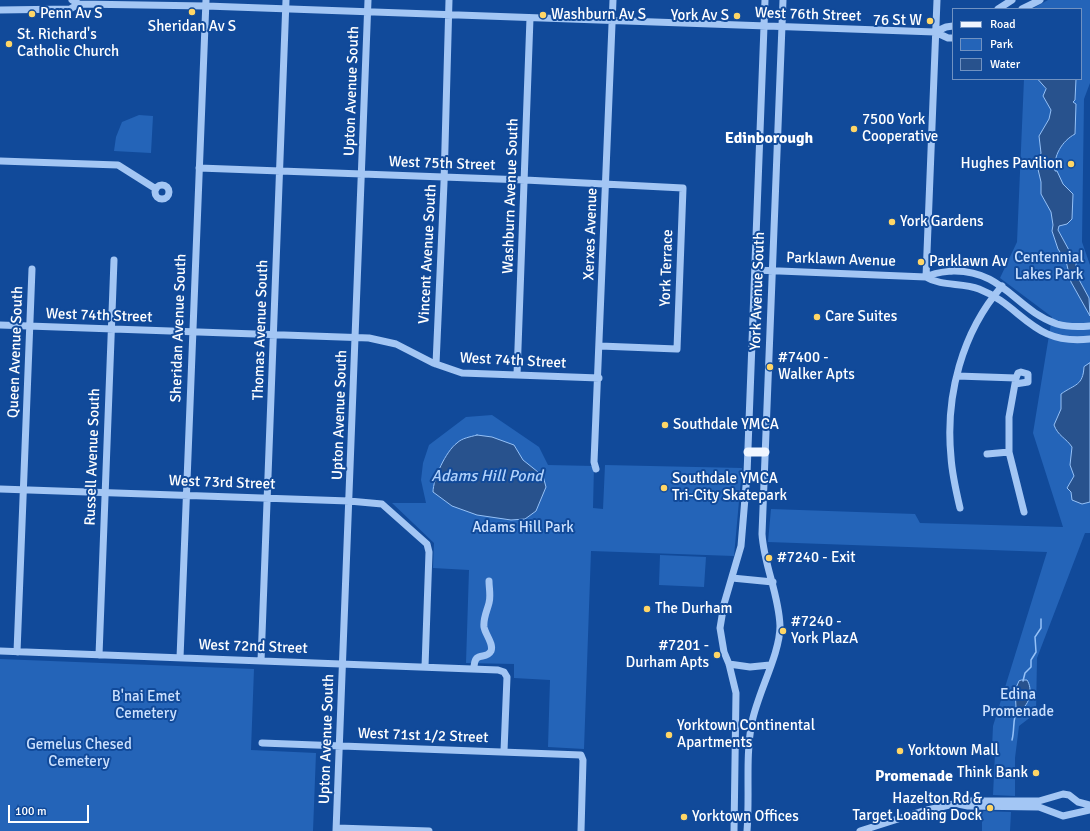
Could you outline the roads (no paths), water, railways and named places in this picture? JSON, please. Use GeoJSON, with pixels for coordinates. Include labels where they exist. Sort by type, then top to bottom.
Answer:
{"type":"FeatureCollection","features":[{"type":"Feature","properties":{"kind":"main road"},"geometry":{"type":"LineString","coordinates":[[748,452],[765,452]]}},
{"type":"Feature","properties":{"kind":"street","name":"West 76th Street"},"geometry":{"type":"LineString","coordinates":[[72,0],[79,4]]}},
{"type":"Feature","properties":{"kind":"street","name":"Thomas Avenue South"},"geometry":{"type":"LineString","coordinates":[[261,661],[281,171],[286,0]]}},
{"type":"Feature","properties":{"kind":"street","name":"Upton Avenue South"},"geometry":{"type":"LineString","coordinates":[[336,829],[368,0]]}},
{"type":"Feature","properties":{"kind":"street","name":"Vincent Avenue South"},"geometry":{"type":"LineString","coordinates":[[436,364],[444,177],[449,0]]}},
{"type":"Feature","properties":{"kind":"street","name":"Xerxes Avenue"},"geometry":{"type":"LineString","coordinates":[[596,469],[594,462],[600,346],[613,0]]}},
{"type":"Feature","properties":{"kind":"street","name":"York Avenue South"},"geometry":{"type":"LineString","coordinates":[[734,831],[736,692],[729,664],[724,652],[720,628],[724,604],[737,563],[744,515],[748,452],[765,0]]}},
{"type":"Feature","properties":{"kind":"street","name":"York Avenue South"},"geometry":{"type":"LineString","coordinates":[[747,831],[752,723],[757,698],[770,666],[780,628],[778,604],[773,582],[766,563],[762,534],[783,0]]}},
{"type":"Feature","properties":{"kind":"street"},"geometry":{"type":"LineString","coordinates":[[926,277],[937,0]]}},
{"type":"Feature","properties":{"kind":"street"},"geometry":{"type":"LineString","coordinates":[[1000,8],[1012,0]]}},
{"type":"Feature","properties":{"kind":"street"},"geometry":{"type":"LineString","coordinates":[[1024,8],[1040,0]]}},
{"type":"Feature","properties":{"kind":"street","name":"West 76th Street"},"geometry":{"type":"LineString","coordinates":[[0,10],[70,9],[79,4],[206,3],[286,9],[935,32],[948,38],[952,38]]}},
{"type":"Feature","properties":{"kind":"street","name":"Sheridan Avenue South"},"geometry":{"type":"LineString","coordinates":[[180,658],[206,3]]}},
{"type":"Feature","properties":{"kind":"street","name":"Washburn Avenue South"},"geometry":{"type":"LineString","coordinates":[[517,375],[530,18]]}},
{"type":"Feature","properties":{"kind":"street","name":"West 76th Street"},"geometry":{"type":"LineString","coordinates":[[935,32],[952,26]]}},
{"type":"Feature","properties":{"kind":"street"},"geometry":{"type":"LineString","coordinates":[[0,161],[118,165],[156,188]]}},
{"type":"Feature","properties":{"kind":"street","name":"West 75th Street"},"geometry":{"type":"LineString","coordinates":[[199,168],[525,180],[683,188]]}},
{"type":"Feature","properties":{"kind":"street","name":"York Terrace"},"geometry":{"type":"LineString","coordinates":[[600,346],[677,349],[683,188]]}},
{"type":"Feature","properties":{"kind":"street","name":"Russell Avenue South"},"geometry":{"type":"LineString","coordinates":[[99,655],[114,260]]}},
{"type":"Feature","properties":{"kind":"street","name":"Queen Avenue South"},"geometry":{"type":"LineString","coordinates":[[17,652],[32,268]]}},
{"type":"Feature","properties":{"kind":"street","name":"Parklawn Avenue"},"geometry":{"type":"LineString","coordinates":[[754,270],[926,277],[935,282],[977,288],[994,296],[1038,330],[1064,339],[1090,339]]}},
{"type":"Feature","properties":{"kind":"street","name":"Parklawn Avenue"},"geometry":{"type":"LineString","coordinates":[[926,277],[935,272],[966,272],[983,276],[1002,286],[1046,319],[1065,326],[1090,326]]}},
{"type":"Feature","properties":{"kind":"street"},"geometry":{"type":"LineString","coordinates":[[960,508],[951,459],[951,406],[957,376],[968,338],[994,296],[1002,286]]}},
{"type":"Feature","properties":{"kind":"street","name":"West 74th Street"},"geometry":{"type":"LineString","coordinates":[[0,325],[369,338],[396,344],[436,364],[462,373],[598,378]]}},
{"type":"Feature","properties":{"kind":"street"},"geometry":{"type":"LineString","coordinates":[[957,376],[1015,381],[1009,417],[1009,452],[1024,512]]}},
{"type":"Feature","properties":{"kind":"street"},"geometry":{"type":"LineString","coordinates":[[987,454],[1009,452]]}},
{"type":"Feature","properties":{"kind":"street","name":"West 73rd Street"},"geometry":{"type":"LineString","coordinates":[[0,489],[349,501],[382,504],[427,544],[429,552],[425,667]]}},
{"type":"Feature","properties":{"kind":"street"},"geometry":{"type":"LineString","coordinates":[[732,578],[773,582]]}},
{"type":"Feature","properties":{"kind":"street"},"geometry":{"type":"LineString","coordinates":[[474,669],[474,661],[477,657],[489,653],[492,646],[484,626],[485,614],[489,602],[488,581]]}},
{"type":"Feature","properties":{"kind":"street","name":"West 72nd Street"},"geometry":{"type":"LineString","coordinates":[[0,651],[498,670],[504,672],[507,677],[504,751]]}},
{"type":"Feature","properties":{"kind":"street"},"geometry":{"type":"LineString","coordinates":[[729,664],[750,667],[770,666]]}},
{"type":"Feature","properties":{"kind":"street","name":"West 71st 1/2 Street"},"geometry":{"type":"LineString","coordinates":[[262,743],[581,755],[583,757],[581,831]]}},
{"type":"Feature","properties":{"kind":"street"},"geometry":{"type":"LineString","coordinates":[[860,831],[923,811],[956,804],[967,800],[1039,801],[1063,794],[1078,802],[1090,805]]}},
{"type":"Feature","properties":{"kind":"street"},"geometry":{"type":"LineString","coordinates":[[1052,812],[1050,804],[1054,796]]}},
{"type":"Feature","properties":{"kind":"street"},"geometry":{"type":"LineString","coordinates":[[1072,813],[1075,807],[1073,798]]}},
{"type":"Feature","properties":{"kind":"street"},"geometry":{"type":"LineString","coordinates":[[956,804],[968,806],[1039,807],[1063,816],[1090,810]]}},
{"type":"Feature","properties":{"kind":"street"},"geometry":{"type":"LineString","coordinates":[[336,829],[429,831]]}},
{"type":"Feature","properties":{"kind":"water"},"geometry":{"type":"Polygon","coordinates":[[[1039,80],[1076,80],[1075,100],[1073,102],[1076,104],[1075,134],[1062,145],[1055,160],[1055,171],[1057,171],[1063,184],[1073,194],[1072,219],[1067,224],[1059,226],[1058,230],[1076,263],[1076,274],[1089,298],[1090,316],[1071,282],[1066,261],[1058,249],[1052,231],[1053,225],[1051,212],[1041,194],[1041,182],[1037,165],[1041,153],[1039,136],[1049,119],[1051,110],[1043,96],[1046,89],[1039,80]]]}},
{"type":"Feature","properties":{"kind":"water"},"geometry":{"type":"Polygon","coordinates":[[[1090,363],[1090,502],[1082,504],[1072,500],[1071,492],[1067,488],[1074,476],[1070,465],[1072,447],[1058,432],[1054,425],[1061,409],[1061,394],[1080,381],[1084,367],[1090,363]]]}},
{"type":"Feature","properties":{"kind":"water","name":"Adams Hill Pond"},"geometry":{"type":"Polygon","coordinates":[[[477,435],[492,437],[514,445],[523,460],[543,476],[546,487],[536,511],[525,519],[511,520],[477,515],[452,506],[433,492],[435,480],[449,452],[459,441],[477,435]]]}},
{"type":"Feature","properties":{"kind":"water"},"geometry":{"type":"Polygon","coordinates":[[[1027,680],[1029,684],[1030,696],[1026,704],[1020,710],[1016,707],[1015,690],[1019,681],[1027,680]]]}},
{"type":"Feature","properties":{"kind":"waterway"},"geometry":{"type":"LineString","coordinates":[[1023,681],[1025,673],[1031,667],[1031,660],[1036,652],[1035,637],[1041,628],[1041,619]]}},
{"type":"Feature","properties":{"kind":"waterway"},"geometry":{"type":"LineString","coordinates":[[1012,740],[1015,716],[1018,708]]}},
{"type":"Feature","properties":{"kind":"place","name":"Sheridan Av S"},"geometry":{"type":"Point","coordinates":[192,12]}},
{"type":"Feature","properties":{"kind":"place","name":"Penn Av S"},"geometry":{"type":"Point","coordinates":[32,14]}},
{"type":"Feature","properties":{"kind":"place","name":"Washburn Av S"},"geometry":{"type":"Point","coordinates":[543,15]}},
{"type":"Feature","properties":{"kind":"place","name":"York Av S"},"geometry":{"type":"Point","coordinates":[737,16]}},
{"type":"Feature","properties":{"kind":"place","name":"76 St W"},"geometry":{"type":"Point","coordinates":[930,21]}},
{"type":"Feature","properties":{"kind":"place","name":"St. Richard's Catholic Church"},"geometry":{"type":"Point","coordinates":[9,44]}},
{"type":"Feature","properties":{"kind":"place","name":"7500 York Cooperative"},"geometry":{"type":"Point","coordinates":[854,129]}},
{"type":"Feature","properties":{"kind":"place","name":"Hughes Pavilion"},"geometry":{"type":"Point","coordinates":[1071,164]}},
{"type":"Feature","properties":{"kind":"place","name":"York Gardens"},"geometry":{"type":"Point","coordinates":[892,222]}},
{"type":"Feature","properties":{"kind":"place","name":"Parklawn Av"},"geometry":{"type":"Point","coordinates":[921,262]}},
{"type":"Feature","properties":{"kind":"place","name":"Care Suites"},"geometry":{"type":"Point","coordinates":[817,317]}},
{"type":"Feature","properties":{"kind":"place","name":"#7400 - Walker Apts"},"geometry":{"type":"Point","coordinates":[770,367]}},
{"type":"Feature","properties":{"kind":"place","name":"Southdale YMCA"},"geometry":{"type":"Point","coordinates":[665,425]}},
{"type":"Feature","properties":{"kind":"place","name":"Southdale YMCA Tri-City Skatepark"},"geometry":{"type":"Point","coordinates":[664,488]}},
{"type":"Feature","properties":{"kind":"place","name":"#7240 - Exit"},"geometry":{"type":"Point","coordinates":[769,558]}},
{"type":"Feature","properties":{"kind":"place","name":"The Durham"},"geometry":{"type":"Point","coordinates":[647,609]}},
{"type":"Feature","properties":{"kind":"place","name":"#7240 - York PlazA"},"geometry":{"type":"Point","coordinates":[783,631]}},
{"type":"Feature","properties":{"kind":"place","name":"#7201 - Durham Apts"},"geometry":{"type":"Point","coordinates":[717,655]}},
{"type":"Feature","properties":{"kind":"place","name":"Yorktown Continental Apartments"},"geometry":{"type":"Point","coordinates":[669,735]}},
{"type":"Feature","properties":{"kind":"place","name":"Yorktown Mall"},"geometry":{"type":"Point","coordinates":[900,751]}},
{"type":"Feature","properties":{"kind":"place","name":"Think Bank"},"geometry":{"type":"Point","coordinates":[1036,773]}},
{"type":"Feature","properties":{"kind":"place","name":"Hazelton Rd & Target Loading Dock"},"geometry":{"type":"Point","coordinates":[990,808]}},
{"type":"Feature","properties":{"kind":"place","name":"Yorktown Offices"},"geometry":{"type":"Point","coordinates":[684,817]}},
{"type":"Feature","properties":{"kind":"district","name":"Edinborough"},"geometry":{"type":"Point","coordinates":[769,139]}},
{"type":"Feature","properties":{"kind":"district","name":"Promenade"},"geometry":{"type":"Point","coordinates":[914,777]}},
{"type":"Feature","properties":{"kind":"park label","name":"Centennial Lakes Park"},"geometry":{"type":"Point","coordinates":[1049,266]}},
{"type":"Feature","properties":{"kind":"park label","name":"Adams Hill Park"},"geometry":{"type":"Point","coordinates":[523,528]}},
{"type":"Feature","properties":{"kind":"park label","name":"Edina Promenade"},"geometry":{"type":"Point","coordinates":[1018,704]}},
{"type":"Feature","properties":{"kind":"park label","name":"B'nai Emet Cemetery"},"geometry":{"type":"Point","coordinates":[146,706]}},
{"type":"Feature","properties":{"kind":"park label","name":"Gemelus Chesed Cemetery"},"geometry":{"type":"Point","coordinates":[79,754]}}]}
